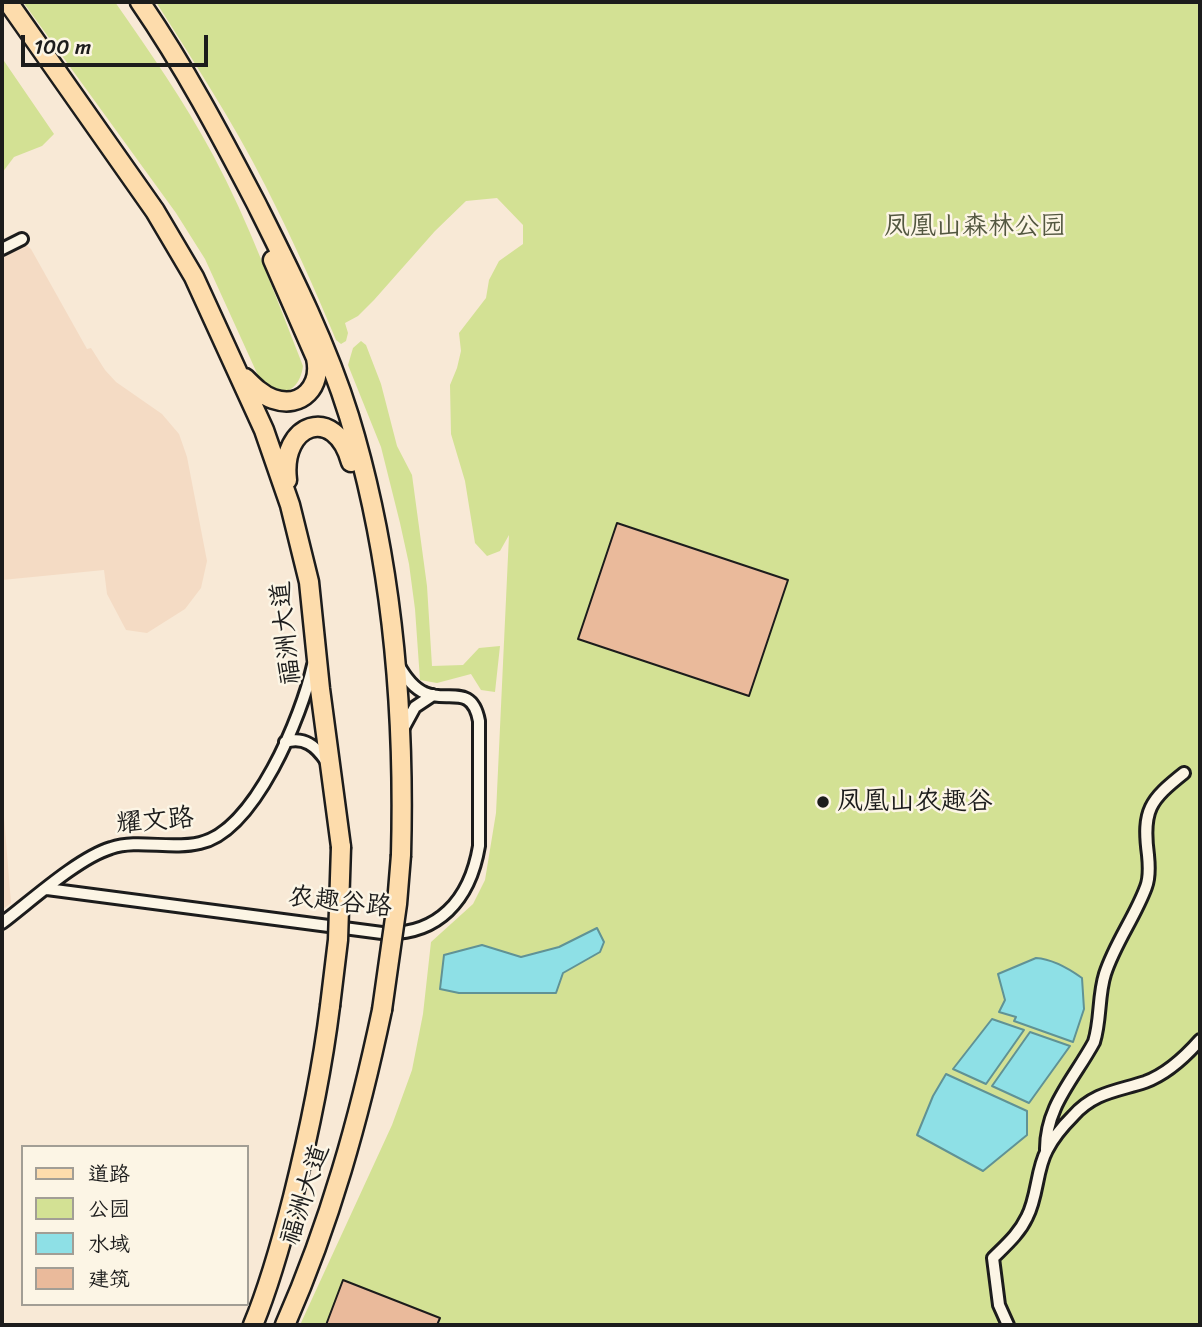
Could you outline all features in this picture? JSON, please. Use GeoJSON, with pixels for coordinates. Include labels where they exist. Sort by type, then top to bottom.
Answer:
{"type":"FeatureCollection","features":[{"type":"Feature","properties":{"kind":"main road","name":"福洲大道"},"geometry":{"type":"LineString","coordinates":[[8,2],[155,211],[194,277],[264,430],[290,505],[309,582],[341,847],[338,940],[317,1098],[274,1268],[253,1325]]}},
{"type":"Feature","properties":{"kind":"main road","name":"福洲大道"},"geometry":{"type":"LineString","coordinates":[[140,2],[197,90],[239,169],[295,279],[338,383],[361,459],[380,555],[395,658],[401,732],[401,855],[382,1010],[355,1126],[323,1230],[285,1325]]}},
{"type":"Feature","properties":{"kind":"main road"},"geometry":{"type":"LineString","coordinates":[[238,371],[265,395],[285,401],[298,398],[309,391],[317,379],[318,371],[316,358],[272,257],[239,169]]}},
{"type":"Feature","properties":{"kind":"main road"},"geometry":{"type":"LineString","coordinates":[[290,505],[285,466],[292,441],[314,428],[336,433],[346,446],[380,555]]}},
{"type":"Feature","properties":{"kind":"street"},"geometry":{"type":"LineString","coordinates":[[2,249],[22,239]]}},
{"type":"Feature","properties":{"kind":"street","name":"耀文路"},"geometry":{"type":"LineString","coordinates":[[2,923],[78,864],[112,847],[188,846],[221,835],[247,810],[285,743],[301,712],[317,651]]}},
{"type":"Feature","properties":{"kind":"street"},"geometry":{"type":"LineString","coordinates":[[395,658],[413,685],[425,694],[433,695]]}},
{"type":"Feature","properties":{"kind":"street"},"geometry":{"type":"LineString","coordinates":[[401,732],[415,707],[433,695]]}},
{"type":"Feature","properties":{"kind":"street","name":"农趣谷路"},"geometry":{"type":"LineString","coordinates":[[47,889],[382,933],[411,932],[432,924],[463,893],[476,867],[479,846],[477,714],[470,701],[464,697],[433,695]]}},
{"type":"Feature","properties":{"kind":"street"},"geometry":{"type":"LineString","coordinates":[[285,743],[294,740],[311,744],[332,771]]}},
{"type":"Feature","properties":{"kind":"street"},"geometry":{"type":"LineString","coordinates":[[1008,1325],[999,1305],[993,1258],[1019,1232],[1028,1216],[1046,1151],[1048,1121],[1097,1032],[1099,997],[1113,950],[1147,885],[1149,865],[1146,838],[1152,803],[1184,773]]}},
{"type":"Feature","properties":{"kind":"street"},"geometry":{"type":"LineString","coordinates":[[1046,1151],[1074,1114],[1087,1104],[1112,1090],[1159,1076],[1189,1054],[1200,1040]]}},
{"type":"Feature","properties":{"kind":"shaded area"},"geometry":{"type":"Polygon","coordinates":[[[19,243],[31,249],[87,349],[91,348],[116,382],[162,414],[179,434],[187,457],[207,561],[201,588],[185,609],[147,633],[126,630],[107,594],[104,570],[2,580],[2,251],[19,243]]]}},
{"type":"Feature","properties":{"kind":"shaded area"},"geometry":{"type":"Polygon","coordinates":[[[2,792],[11,903],[2,910],[2,792]]]}},
{"type":"Feature","properties":{"kind":"green space"},"geometry":{"type":"Polygon","coordinates":[[[23,2],[115,2],[190,115],[238,206],[303,366],[298,382],[293,387],[282,392],[275,391],[261,382],[205,259],[176,213],[23,2]]]}},
{"type":"Feature","properties":{"kind":"green space","name":"凤凰山森林公园"},"geometry":{"type":"Polygon","coordinates":[[[156,2],[1200,2],[1200,1325],[300,1325],[392,1125],[412,1070],[423,1014],[431,942],[473,904],[485,880],[496,813],[509,535],[500,551],[487,556],[475,543],[465,481],[451,434],[450,385],[461,351],[459,333],[486,298],[489,280],[499,261],[523,244],[523,225],[497,198],[466,201],[435,231],[374,300],[358,316],[345,323],[348,333],[346,341],[341,344],[336,340],[293,242],[253,162],[156,2]]]}},
{"type":"Feature","properties":{"kind":"green space"},"geometry":{"type":"Polygon","coordinates":[[[2,58],[54,134],[42,146],[14,157],[2,173],[2,58]]]}},
{"type":"Feature","properties":{"kind":"green space"},"geometry":{"type":"Polygon","coordinates":[[[361,341],[366,345],[381,384],[397,446],[412,475],[427,586],[432,666],[463,665],[479,648],[500,646],[495,692],[481,690],[471,674],[437,683],[420,680],[415,609],[400,523],[381,447],[348,365],[353,348],[361,341]]]}},
{"type":"Feature","properties":{"kind":"water"},"geometry":{"type":"Polygon","coordinates":[[[597,928],[604,942],[600,952],[563,973],[556,993],[459,993],[440,989],[444,955],[482,945],[521,957],[559,947],[597,928]]]}},
{"type":"Feature","properties":{"kind":"water"},"geometry":{"type":"Polygon","coordinates":[[[1036,958],[1060,965],[1082,978],[1084,1009],[1073,1042],[1014,1021],[1016,1017],[999,1012],[1005,1000],[998,974],[1036,958]]]}},
{"type":"Feature","properties":{"kind":"water"},"geometry":{"type":"Polygon","coordinates":[[[992,1019],[1024,1030],[986,1084],[953,1069],[992,1019]]]}},
{"type":"Feature","properties":{"kind":"water"},"geometry":{"type":"Polygon","coordinates":[[[1030,1032],[1070,1046],[1029,1103],[992,1086],[1030,1032]]]}},
{"type":"Feature","properties":{"kind":"water"},"geometry":{"type":"Polygon","coordinates":[[[946,1074],[1027,1111],[1027,1135],[983,1171],[917,1135],[933,1096],[946,1074]]]}},
{"type":"Feature","properties":{"kind":"building"},"geometry":{"type":"Polygon","coordinates":[[[617,523],[788,580],[749,696],[578,639],[617,523]]]}},
{"type":"Feature","properties":{"kind":"building"},"geometry":{"type":"Polygon","coordinates":[[[343,1280],[440,1318],[437,1325],[326,1325],[343,1280]]]}},
{"type":"Feature","properties":{"kind":"place","name":"凤凰山农趣谷"},"geometry":{"type":"Point","coordinates":[823,802]}}]}
